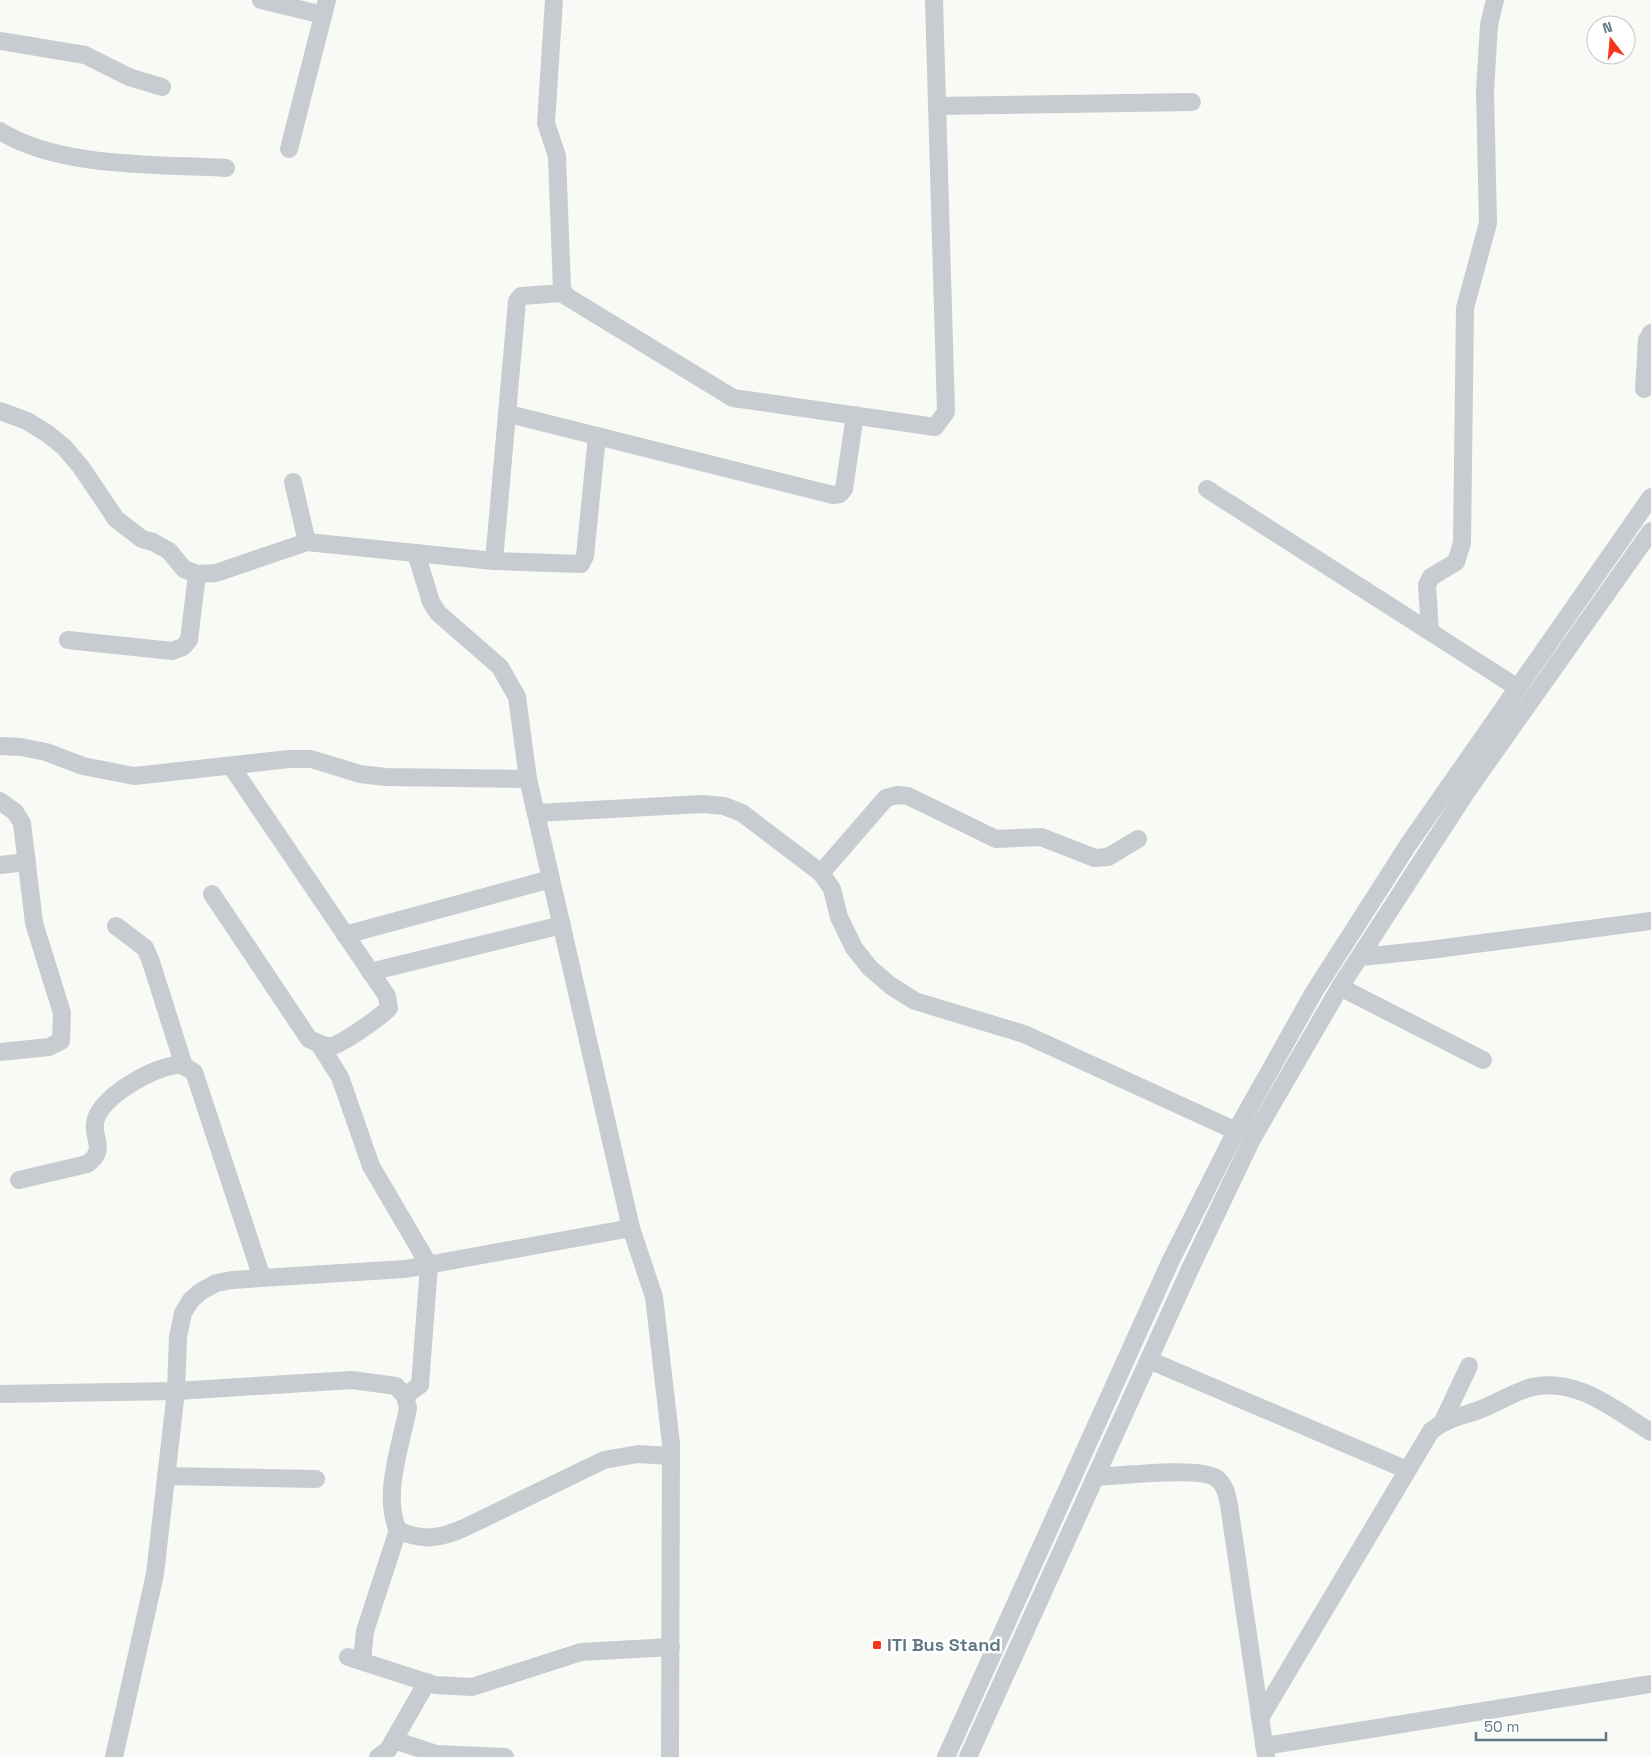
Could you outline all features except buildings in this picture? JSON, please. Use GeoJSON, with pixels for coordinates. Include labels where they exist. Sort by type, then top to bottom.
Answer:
{"type":"FeatureCollection","features":[{"type":"Feature","properties":{"kind":"street"},"geometry":{"type":"LineString","coordinates":[[261,0],[325,8],[289,149]]}},
{"type":"Feature","properties":{"kind":"street"},"geometry":{"type":"LineString","coordinates":[[554,0],[546,123],[557,156],[562,289],[564,293]]}},
{"type":"Feature","properties":{"kind":"street"},"geometry":{"type":"LineString","coordinates":[[494,561],[509,414],[517,301],[521,296],[564,293],[733,398],[935,427],[946,412],[934,0]]}},
{"type":"Feature","properties":{"kind":"street"},"geometry":{"type":"LineString","coordinates":[[1430,631],[1427,585],[1431,577],[1456,562],[1462,542],[1465,308],[1488,223],[1486,83],[1489,25],[1495,0]]}},
{"type":"Feature","properties":{"kind":"street"},"geometry":{"type":"LineString","coordinates":[[0,41],[85,56],[128,77],[162,87]]}},
{"type":"Feature","properties":{"kind":"street"},"geometry":{"type":"LineString","coordinates":[[937,106],[1192,102]]}},
{"type":"Feature","properties":{"kind":"street"},"geometry":{"type":"LineString","coordinates":[[0,131],[16,142],[48,153],[109,160],[226,168]]}},
{"type":"Feature","properties":{"kind":"street"},"geometry":{"type":"LineString","coordinates":[[1644,389],[1647,340],[1651,333]]}},
{"type":"Feature","properties":{"kind":"street"},"geometry":{"type":"LineString","coordinates":[[0,411],[27,420],[64,447],[81,467],[116,519],[142,539],[153,542],[169,551],[184,569],[197,574],[216,573],[307,542],[494,561],[581,564],[584,556],[597,436]]}},
{"type":"Feature","properties":{"kind":"street"},"geometry":{"type":"LineString","coordinates":[[509,414],[833,495],[840,494],[844,489],[855,415]]}},
{"type":"Feature","properties":{"kind":"street"},"geometry":{"type":"LineString","coordinates":[[293,482],[307,542]]}},
{"type":"Feature","properties":{"kind":"street"},"geometry":{"type":"LineString","coordinates":[[1208,489],[1518,688]]}},
{"type":"Feature","properties":{"kind":"street"},"geometry":{"type":"LineString","coordinates":[[946,1757],[1171,1260],[1236,1131],[1314,992],[1408,845],[1651,497]]}},
{"type":"Feature","properties":{"kind":"street"},"geometry":{"type":"LineString","coordinates":[[968,1757],[1190,1269],[1252,1139],[1340,987],[1467,791],[1651,531]]}},
{"type":"Feature","properties":{"kind":"street"},"geometry":{"type":"LineString","coordinates":[[416,553],[431,602],[438,613],[500,667],[517,697],[528,779],[631,1228],[654,1297],[671,1456],[670,1757]]}},
{"type":"Feature","properties":{"kind":"street"},"geometry":{"type":"LineString","coordinates":[[68,640],[172,651],[184,647],[189,640],[197,574]]}},
{"type":"Feature","properties":{"kind":"street"},"geometry":{"type":"LineString","coordinates":[[0,746],[21,747],[46,752],[83,766],[134,776],[289,759],[311,759],[360,774],[386,777],[528,779]]}},
{"type":"Feature","properties":{"kind":"street"},"geometry":{"type":"LineString","coordinates":[[212,894],[309,1039],[318,1044],[332,1046],[382,1016],[389,1008],[387,996],[231,766]]}},
{"type":"Feature","properties":{"kind":"street"},"geometry":{"type":"LineString","coordinates":[[821,873],[886,798],[896,794],[908,796],[996,839],[1041,837],[1095,858],[1108,857],[1138,839]]}},
{"type":"Feature","properties":{"kind":"street"},"geometry":{"type":"LineString","coordinates":[[0,801],[15,812],[22,823],[34,923],[62,1013],[61,1040],[50,1047],[0,1052]]}},
{"type":"Feature","properties":{"kind":"street"},"geometry":{"type":"LineString","coordinates":[[536,813],[703,804],[724,806],[742,814],[821,873],[832,889],[840,918],[854,948],[870,968],[891,986],[915,1000],[1024,1034],[1236,1131]]}},
{"type":"Feature","properties":{"kind":"street"},"geometry":{"type":"LineString","coordinates":[[0,865],[27,862]]}},
{"type":"Feature","properties":{"kind":"street"},"geometry":{"type":"LineString","coordinates":[[345,935],[551,879]]}},
{"type":"Feature","properties":{"kind":"street"},"geometry":{"type":"LineString","coordinates":[[1361,957],[1651,921]]}},
{"type":"Feature","properties":{"kind":"street"},"geometry":{"type":"LineString","coordinates":[[370,972],[562,925]]}},
{"type":"Feature","properties":{"kind":"street"},"geometry":{"type":"LineString","coordinates":[[116,926],[145,948],[150,958],[184,1066]]}},
{"type":"Feature","properties":{"kind":"street"},"geometry":{"type":"LineString","coordinates":[[1340,987],[1483,1060]]}},
{"type":"Feature","properties":{"kind":"street"},"geometry":{"type":"LineString","coordinates":[[318,1044],[340,1077],[371,1166],[429,1265],[420,1386],[405,1396]]}},
{"type":"Feature","properties":{"kind":"street"},"geometry":{"type":"LineString","coordinates":[[20,1180],[87,1164],[96,1158],[99,1149],[94,1128],[97,1116],[120,1091],[132,1082],[154,1073],[176,1065],[184,1066],[194,1072],[262,1278]]}},
{"type":"Feature","properties":{"kind":"street"},"geometry":{"type":"LineString","coordinates":[[114,1757],[154,1574],[176,1391],[178,1337],[183,1313],[191,1300],[200,1292],[216,1283],[262,1278],[386,1272],[631,1228]]}},
{"type":"Feature","properties":{"kind":"street"},"geometry":{"type":"LineString","coordinates":[[1149,1360],[1407,1470]]}},
{"type":"Feature","properties":{"kind":"street"},"geometry":{"type":"LineString","coordinates":[[1443,1421],[1469,1366]]}},
{"type":"Feature","properties":{"kind":"street"},"geometry":{"type":"LineString","coordinates":[[0,1394],[176,1391],[352,1380],[396,1386],[405,1396],[408,1408],[391,1497],[393,1518],[398,1530],[355,1659],[427,1682],[451,1687],[472,1687],[581,1652],[670,1647]]}},
{"type":"Feature","properties":{"kind":"street"},"geometry":{"type":"LineString","coordinates":[[1260,1718],[1431,1431],[1443,1421],[1479,1410],[1531,1388],[1547,1385],[1567,1385],[1586,1392],[1651,1432]]}},
{"type":"Feature","properties":{"kind":"street"},"geometry":{"type":"LineString","coordinates":[[398,1530],[410,1536],[428,1539],[445,1536],[604,1460],[638,1454],[671,1456]]}},
{"type":"Feature","properties":{"kind":"street"},"geometry":{"type":"LineString","coordinates":[[1095,1477],[1199,1472],[1215,1477],[1225,1487],[1265,1751],[1651,1684]]}},
{"type":"Feature","properties":{"kind":"street"},"geometry":{"type":"LineString","coordinates":[[166,1476],[316,1480]]}},
{"type":"Feature","properties":{"kind":"street"},"geometry":{"type":"LineString","coordinates":[[378,1757],[388,1750],[427,1682]]}},
{"type":"Feature","properties":{"kind":"street"},"geometry":{"type":"LineString","coordinates":[[394,1740],[436,1754],[505,1757]]}},
{"type":"Feature","properties":{"kind":"place","name":"ITI Bus Stand"},"geometry":{"type":"Point","coordinates":[877,1645]}}]}
